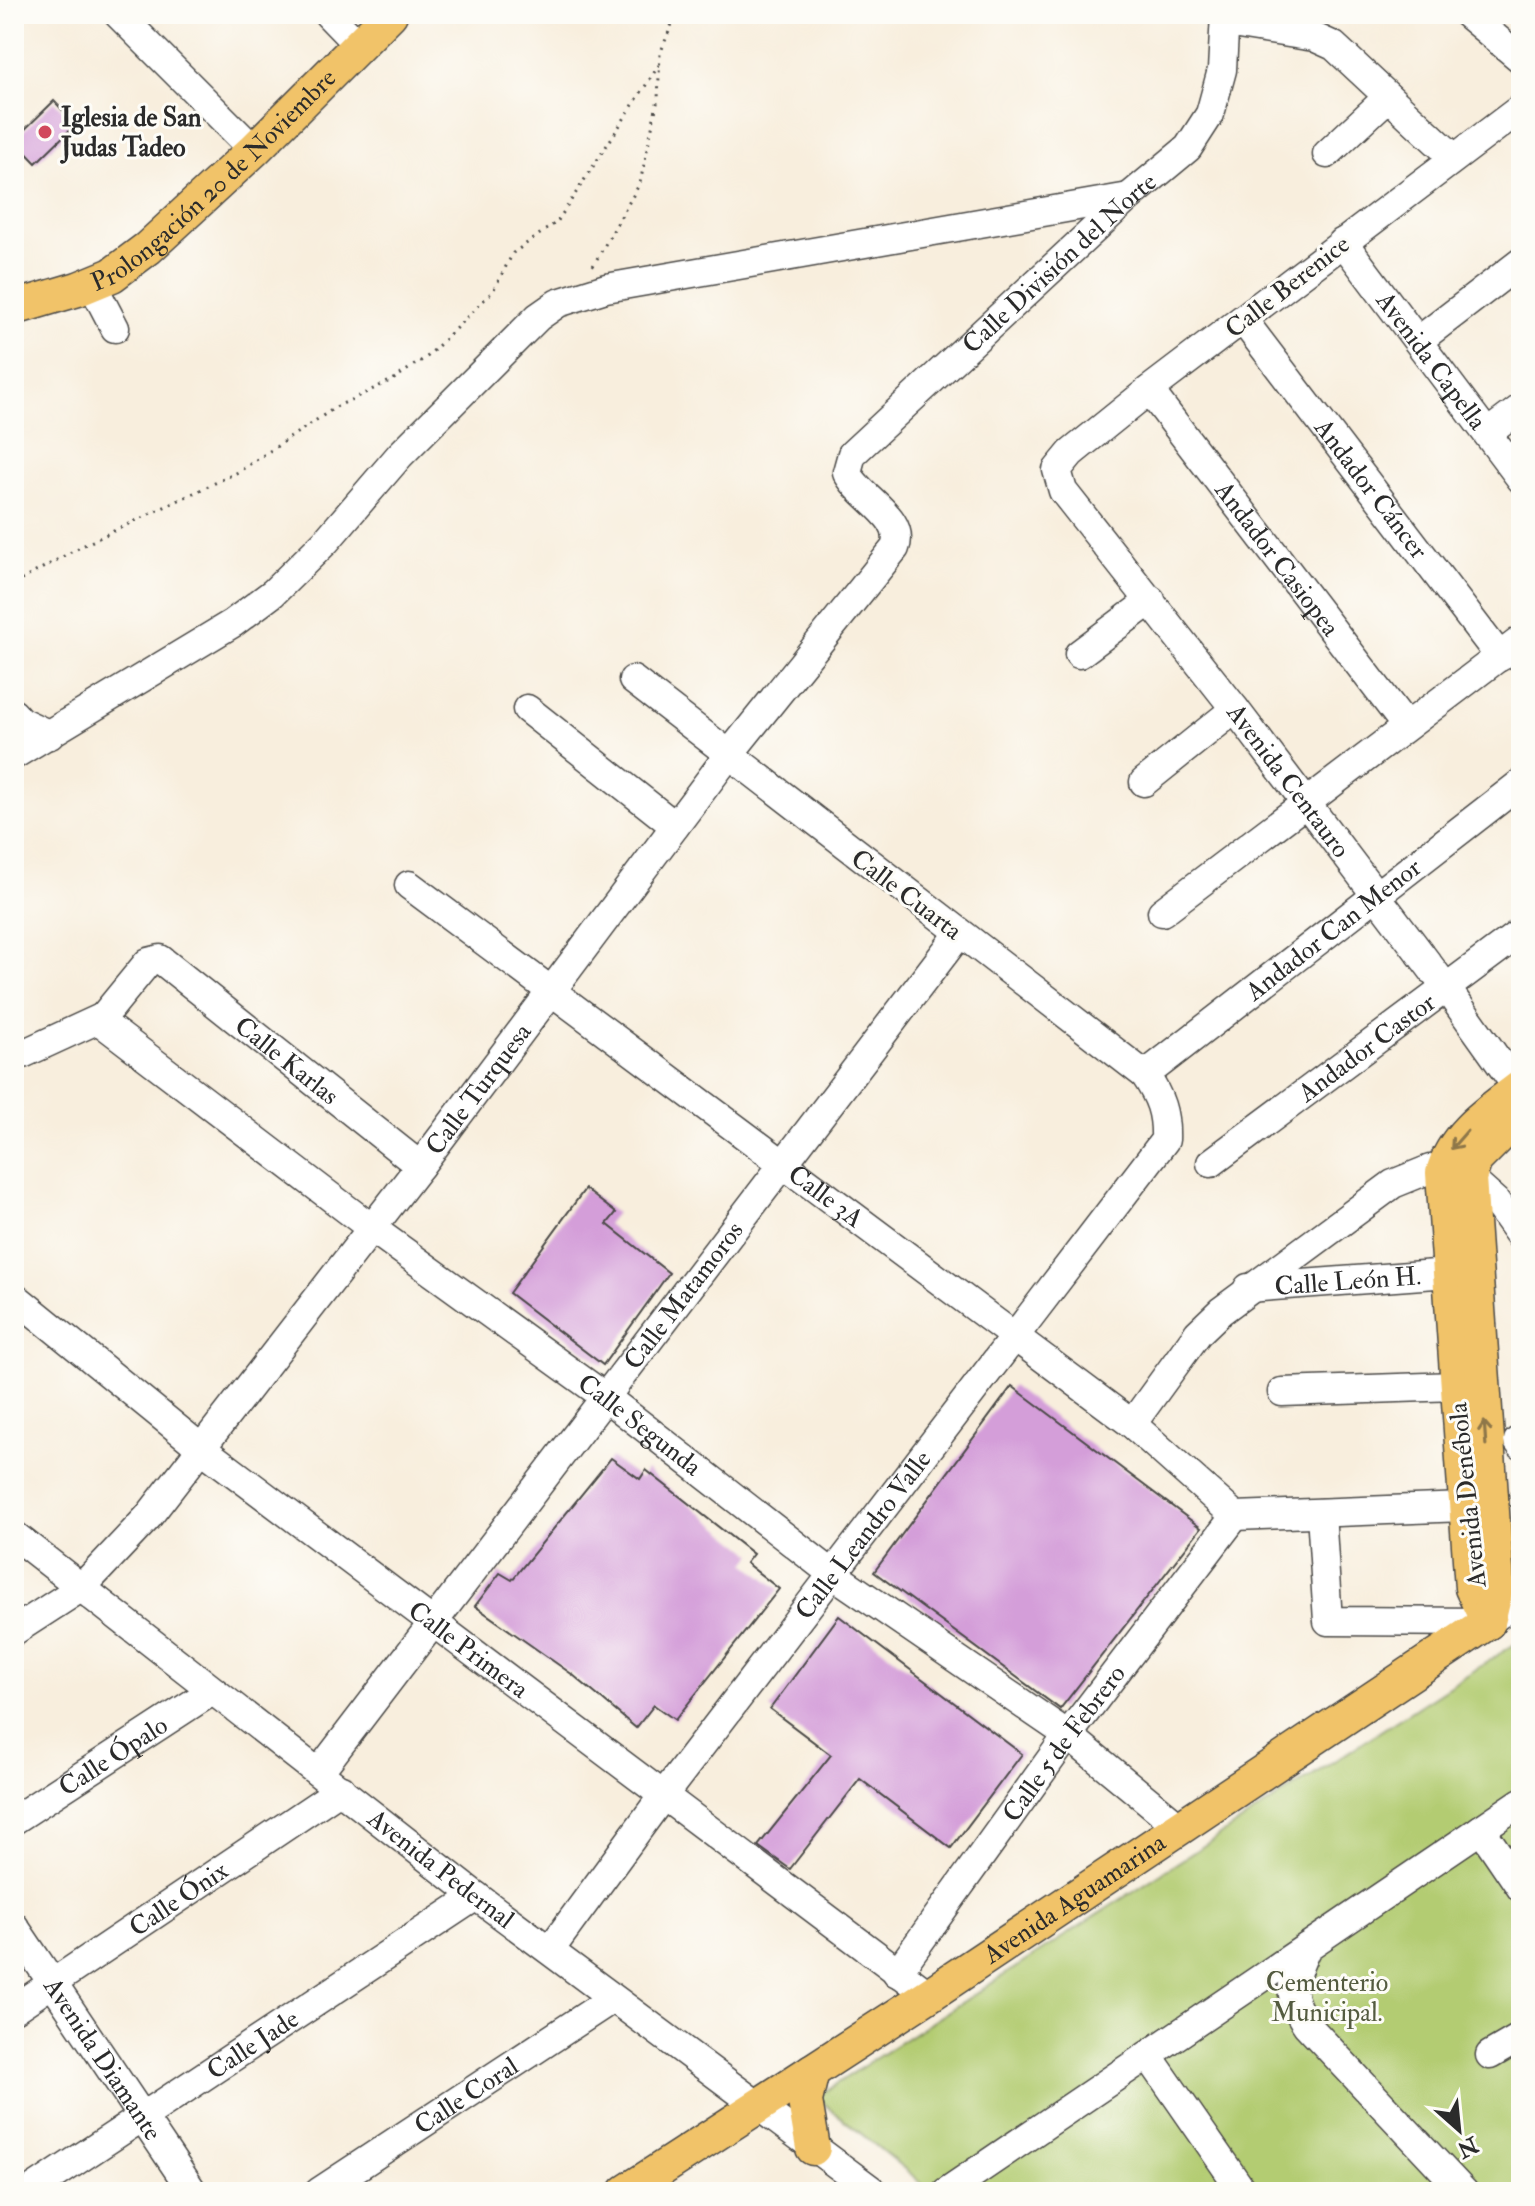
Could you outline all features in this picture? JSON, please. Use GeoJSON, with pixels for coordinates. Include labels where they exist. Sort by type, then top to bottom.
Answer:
{"type":"FeatureCollection","features":[{"type":"Feature","properties":{"kind":"main road","name":"Prolongación 20 de Noviembre"},"geometry":{"type":"LineString","coordinates":[[15,306],[92,284],[112,275],[148,248],[254,150],[390,14]]}},
{"type":"Feature","properties":{"kind":"main road"},"geometry":{"type":"LineString","coordinates":[[1456,1176],[1475,1160],[1520,1096]]}},
{"type":"Feature","properties":{"kind":"main road","name":"Avenida Denébola"},"geometry":{"type":"LineString","coordinates":[[1456,1176],[1449,1273],[1464,1507],[1472,1588],[1488,1622]]}},
{"type":"Feature","properties":{"kind":"main road","name":"Avenida Denébola"},"geometry":{"type":"LineString","coordinates":[[1456,1176],[1497,1584],[1488,1622]]}},
{"type":"Feature","properties":{"kind":"main road","name":"Avenida Aguamarina"},"geometry":{"type":"LineString","coordinates":[[626,2192],[929,1995],[1488,1622]]}},
{"type":"Feature","properties":{"kind":"main road"},"geometry":{"type":"LineString","coordinates":[[812,2071],[805,2101],[813,2148]]}},
{"type":"Feature","properties":{"kind":"street"},"geometry":{"type":"LineString","coordinates":[[118,14],[254,150]]}},
{"type":"Feature","properties":{"kind":"street"},"geometry":{"type":"LineString","coordinates":[[328,14],[360,47]]}},
{"type":"Feature","properties":{"kind":"street"},"geometry":{"type":"LineString","coordinates":[[1467,14],[1521,59]]}},
{"type":"Feature","properties":{"kind":"street"},"geometry":{"type":"LineString","coordinates":[[1226,18],[1314,37],[1334,46],[1454,158]]}},
{"type":"Feature","properties":{"kind":"street","name":"Calle División del Norte"},"geometry":{"type":"LineString","coordinates":[[888,518],[853,484],[847,463],[861,444],[1129,197],[1188,148],[1210,114],[1222,70],[1226,18]]}},
{"type":"Feature","properties":{"kind":"street"},"geometry":{"type":"LineString","coordinates":[[1327,154],[1388,97]]}},
{"type":"Feature","properties":{"kind":"street","name":"Calle Berenice"},"geometry":{"type":"LineString","coordinates":[[1057,470],[1071,453],[1149,390],[1521,108]]}},
{"type":"Feature","properties":{"kind":"street"},"geometry":{"type":"LineString","coordinates":[[14,755],[233,623],[273,593],[326,541],[400,455],[538,317],[574,297],[1129,197]]}},
{"type":"Feature","properties":{"kind":"street","name":"Avenida Capella"},"geometry":{"type":"LineString","coordinates":[[1343,242],[1521,479]]}},
{"type":"Feature","properties":{"kind":"street"},"geometry":{"type":"LineString","coordinates":[[1418,341],[1521,262]]}},
{"type":"Feature","properties":{"kind":"street"},"geometry":{"type":"LineString","coordinates":[[92,284],[115,328]]}},
{"type":"Feature","properties":{"kind":"street","name":"Andador Cáncer"},"geometry":{"type":"LineString","coordinates":[[1243,320],[1510,648]]}},
{"type":"Feature","properties":{"kind":"street","name":"Andador Casiopea"},"geometry":{"type":"LineString","coordinates":[[1149,390],[1406,726]]}},
{"type":"Feature","properties":{"kind":"street"},"geometry":{"type":"LineString","coordinates":[[1488,433],[1521,408]]}},
{"type":"Feature","properties":{"kind":"street","name":"Avenida Centauro"},"geometry":{"type":"LineString","coordinates":[[1057,470],[1063,491],[1151,600],[1447,989],[1520,1096]]}},
{"type":"Feature","properties":{"kind":"street","name":"Calle Turquesa"},"geometry":{"type":"LineString","coordinates":[[14,1631],[82,1587],[148,1517],[420,1166],[727,757],[895,548],[898,534],[888,518]]}},
{"type":"Feature","properties":{"kind":"street"},"geometry":{"type":"LineString","coordinates":[[1079,654],[1151,600]]}},
{"type":"Feature","properties":{"kind":"street"},"geometry":{"type":"LineString","coordinates":[[1162,912],[1510,648]]}},
{"type":"Feature","properties":{"kind":"street","name":"Calle Cuarta"},"geometry":{"type":"LineString","coordinates":[[633,680],[727,757],[1145,1075],[1160,1097],[1166,1118]]}},
{"type":"Feature","properties":{"kind":"street"},"geometry":{"type":"LineString","coordinates":[[527,709],[675,826]]}},
{"type":"Feature","properties":{"kind":"street"},"geometry":{"type":"LineString","coordinates":[[1144,782],[1235,709]]}},
{"type":"Feature","properties":{"kind":"street"},"geometry":{"type":"LineString","coordinates":[[14,714],[20,721],[50,735]]}},
{"type":"Feature","properties":{"kind":"street","name":"Andador Can Menor"},"geometry":{"type":"LineString","coordinates":[[1145,1075],[1521,783]]}},
{"type":"Feature","properties":{"kind":"street","name":"Calle 3A"},"geometry":{"type":"LineString","coordinates":[[409,885],[1132,1424],[1235,1516]]}},
{"type":"Feature","properties":{"kind":"street","name":"Andador Castor"},"geometry":{"type":"LineString","coordinates":[[1211,1163],[1521,932]]}},
{"type":"Feature","properties":{"kind":"street","name":"Calle Matamoros"},"geometry":{"type":"LineString","coordinates":[[330,1780],[433,1621],[959,934]]}},
{"type":"Feature","properties":{"kind":"street","name":"Calle Karlas"},"geometry":{"type":"LineString","coordinates":[[103,1017],[153,959],[160,959],[420,1166]]}},
{"type":"Feature","properties":{"kind":"street"},"geometry":{"type":"LineString","coordinates":[[14,1058],[103,1017]]}},
{"type":"Feature","properties":{"kind":"street","name":"Calle Segunda"},"geometry":{"type":"LineString","coordinates":[[103,1017],[105,1025],[370,1227],[604,1396],[834,1575],[1068,1735],[1181,1828]]}},
{"type":"Feature","properties":{"kind":"street","name":"Calle Leandro Valle"},"geometry":{"type":"LineString","coordinates":[[550,1950],[662,1797],[1154,1158],[1165,1140],[1166,1118]]}},
{"type":"Feature","properties":{"kind":"street"},"geometry":{"type":"LineString","coordinates":[[1132,1424],[1198,1333],[1248,1288],[1393,1184],[1430,1169],[1456,1176],[1496,1202],[1521,1237]]}},
{"type":"Feature","properties":{"kind":"street","name":"Calle León H."},"geometry":{"type":"LineString","coordinates":[[1248,1288],[1449,1273]]}},
{"type":"Feature","properties":{"kind":"street","name":"Calle Primera"},"geometry":{"type":"LineString","coordinates":[[14,1296],[201,1448],[929,1995]]}},
{"type":"Feature","properties":{"kind":"street"},"geometry":{"type":"LineString","coordinates":[[1282,1392],[1456,1386]]}},
{"type":"Feature","properties":{"kind":"street"},"geometry":{"type":"LineString","coordinates":[[1235,1516],[1464,1507]]}},
{"type":"Feature","properties":{"kind":"street"},"geometry":{"type":"LineString","coordinates":[[1321,1513],[1328,1621],[1488,1622]]}},
{"type":"Feature","properties":{"kind":"street","name":"Calle 5 de Febrero"},"geometry":{"type":"LineString","coordinates":[[897,1973],[1068,1735],[1235,1516]]}},
{"type":"Feature","properties":{"kind":"street","name":"Avenida Pedernal"},"geometry":{"type":"LineString","coordinates":[[14,1535],[476,1896],[874,2192]]}},
{"type":"Feature","properties":{"kind":"street","name":"Avenida Aguamarina"},"geometry":{"type":"LineString","coordinates":[[1488,1622],[1521,1599]]}},
{"type":"Feature","properties":{"kind":"street","name":"Calle Ópalo"},"geometry":{"type":"LineString","coordinates":[[14,1820],[212,1691]]}},
{"type":"Feature","properties":{"kind":"street","name":"Calle Ónix"},"geometry":{"type":"LineString","coordinates":[[14,2009],[330,1780]]}},
{"type":"Feature","properties":{"kind":"street"},"geometry":{"type":"LineString","coordinates":[[946,2192],[1521,1802]]}},
{"type":"Feature","properties":{"kind":"street"},"geometry":{"type":"LineString","coordinates":[[1481,1829],[1521,1888]]}},
{"type":"Feature","properties":{"kind":"street","name":"Calle Jade"},"geometry":{"type":"LineString","coordinates":[[29,2192],[476,1896]]}},
{"type":"Feature","properties":{"kind":"street","name":"Avenida Diamante"},"geometry":{"type":"LineString","coordinates":[[14,1926],[193,2192]]}},
{"type":"Feature","properties":{"kind":"street"},"geometry":{"type":"LineString","coordinates":[[1307,1947],[1291,1984],[1293,2004],[1307,2025],[1464,2192]]}},
{"type":"Feature","properties":{"kind":"street","name":"Calle Coral"},"geometry":{"type":"LineString","coordinates":[[319,2192],[612,1999]]}},
{"type":"Feature","properties":{"kind":"street"},"geometry":{"type":"LineString","coordinates":[[1490,2055],[1521,2037]]}},
{"type":"Feature","properties":{"kind":"street"},"geometry":{"type":"LineString","coordinates":[[1148,2055],[1243,2192]]}},
{"type":"Feature","properties":{"kind":"path"},"geometry":{"type":"LineString","coordinates":[[574,297],[640,183],[658,99],[660,54],[676,14]]}},
{"type":"Feature","properties":{"kind":"path"},"geometry":{"type":"LineString","coordinates":[[14,584],[82,546],[238,472],[336,407],[394,379],[428,356],[493,291],[513,253],[557,222],[659,65]]}},
{"type":"Feature","properties":{"kind":"green space","name":"Cementerio Municipal."},"geometry":{"type":"Polygon","coordinates":[[[1521,1640],[1521,2192],[933,2192],[816,2097],[1521,1640]]]}},
{"type":"Feature","properties":{"kind":"building","name":"Iglesia de San Judas Tadeo"},"geometry":{"type":"Polygon","coordinates":[[[54,101],[76,124],[36,163],[14,140],[54,101]]]}},
{"type":"Feature","properties":{"kind":"building"},"geometry":{"type":"Polygon","coordinates":[[[585,1189],[616,1213],[607,1224],[669,1273],[603,1365],[509,1293],[585,1189]]]}},
{"type":"Feature","properties":{"kind":"building"},"geometry":{"type":"Polygon","coordinates":[[[1012,1386],[1201,1528],[1060,1709],[874,1572],[1012,1386]]]}},
{"type":"Feature","properties":{"kind":"building"},"geometry":{"type":"Polygon","coordinates":[[[611,1458],[640,1479],[646,1470],[753,1554],[746,1563],[779,1589],[675,1720],[654,1705],[636,1728],[573,1675],[475,1606],[500,1573],[512,1580],[611,1458]]]}},
{"type":"Feature","properties":{"kind":"building"},"geometry":{"type":"Polygon","coordinates":[[[839,1616],[1022,1754],[951,1848],[860,1779],[790,1869],[758,1846],[831,1755],[770,1709],[839,1616]]]}},
{"type":"Feature","properties":{"kind":"place","name":"Iglesia de San Judas Tadeo"},"geometry":{"type":"Point","coordinates":[45,132]}}]}
